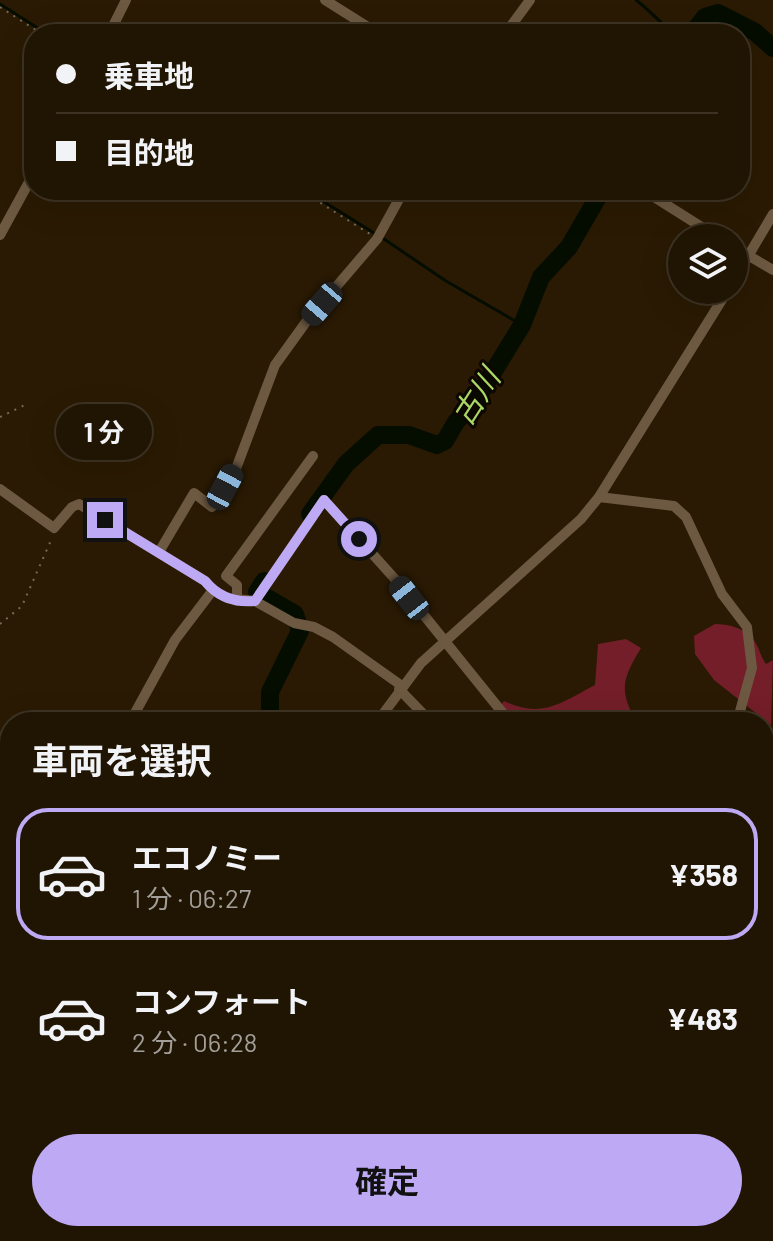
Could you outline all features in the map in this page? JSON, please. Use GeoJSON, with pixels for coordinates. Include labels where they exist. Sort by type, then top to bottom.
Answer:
{"type":"FeatureCollection","features":[{"type":"Feature","properties":{"kind":"street"},"geometry":{"type":"LineString","coordinates":[[114,24],[126,0]]}},
{"type":"Feature","properties":{"kind":"street"},"geometry":{"type":"LineString","coordinates":[[325,0],[363,24]]}},
{"type":"Feature","properties":{"kind":"street"},"geometry":{"type":"LineString","coordinates":[[512,24],[530,0]]}},
{"type":"Feature","properties":{"kind":"street"},"geometry":{"type":"LineString","coordinates":[[0,235],[24,191]]}},
{"type":"Feature","properties":{"kind":"street"},"geometry":{"type":"LineString","coordinates":[[159,552],[194,493],[212,507],[237,466],[275,365],[306,322],[377,239],[398,200]]}},
{"type":"Feature","properties":{"kind":"street"},"geometry":{"type":"LineString","coordinates":[[659,200],[697,224]]}},
{"type":"Feature","properties":{"kind":"street"},"geometry":{"type":"LineString","coordinates":[[773,214],[748,256],[773,270]]}},
{"type":"Feature","properties":{"kind":"street"},"geometry":{"type":"LineString","coordinates":[[384,712],[401,687],[444,641],[566,535],[599,497],[719,304]]}},
{"type":"Feature","properties":{"kind":"street"},"geometry":{"type":"LineString","coordinates":[[237,601],[237,585],[226,576],[313,456]]}},
{"type":"Feature","properties":{"kind":"street"},"geometry":{"type":"LineString","coordinates":[[0,489],[54,528],[72,507],[79,504],[205,581],[213,590],[237,601],[258,596],[324,500],[394,578],[502,712]]}},
{"type":"Feature","properties":{"kind":"street"},"geometry":{"type":"LineString","coordinates":[[599,497],[674,506],[686,517],[722,594],[747,627],[752,668],[740,712]]}},
{"type":"Feature","properties":{"kind":"street"},"geometry":{"type":"LineString","coordinates":[[135,712],[175,640],[213,590]]}},
{"type":"Feature","properties":{"kind":"street"},"geometry":{"type":"LineString","coordinates":[[258,596],[299,624],[333,637],[401,687],[422,712]]}},
{"type":"Feature","properties":{"kind":"path"},"geometry":{"type":"LineString","coordinates":[[0,7],[26,24]]}},
{"type":"Feature","properties":{"kind":"path"},"geometry":{"type":"LineString","coordinates":[[316,200],[377,239]]}},
{"type":"Feature","properties":{"kind":"path"},"geometry":{"type":"LineString","coordinates":[[0,417],[27,404]]}},
{"type":"Feature","properties":{"kind":"path"},"geometry":{"type":"LineString","coordinates":[[0,624],[22,606],[52,540],[54,528]]}},
{"type":"Feature","properties":{"kind":"shaded area"},"geometry":{"type":"Polygon","coordinates":[[[715,624],[741,629],[750,635],[766,664],[773,660],[771,712],[755,712],[714,680],[695,654],[694,636],[715,624]]]}},
{"type":"Feature","properties":{"kind":"shaded area"},"geometry":{"type":"Polygon","coordinates":[[[626,639],[641,648],[625,685],[632,712],[495,712],[504,701],[529,709],[541,709],[561,703],[595,685],[598,644],[626,639]]]}},
{"type":"Feature","properties":{"kind":"waterway"},"geometry":{"type":"LineString","coordinates":[[636,0],[664,24]]}},
{"type":"Feature","properties":{"kind":"waterway"},"geometry":{"type":"LineString","coordinates":[[0,4],[31,24]]}},
{"type":"Feature","properties":{"kind":"waterway","name":"古川"},"geometry":{"type":"LineString","coordinates":[[700,24],[705,17],[718,13],[739,24]]}},
{"type":"Feature","properties":{"kind":"waterway","name":"古川"},"geometry":{"type":"LineString","coordinates":[[750,29],[773,48]]}},
{"type":"Feature","properties":{"kind":"waterway"},"geometry":{"type":"LineString","coordinates":[[321,200],[374,233]]}},
{"type":"Feature","properties":{"kind":"waterway","name":"古川"},"geometry":{"type":"LineString","coordinates":[[310,514],[346,464],[378,435],[409,435],[437,445],[445,441],[456,422],[476,400],[522,325],[541,277],[569,247],[596,200]]}},
{"type":"Feature","properties":{"kind":"waterway"},"geometry":{"type":"LineString","coordinates":[[381,237],[446,281],[522,325]]}},
{"type":"Feature","properties":{"kind":"waterway","name":"古川"},"geometry":{"type":"LineString","coordinates":[[264,581],[257,592],[295,614],[300,631],[270,692],[270,712]]}},
{"type":"Feature","properties":{"kind":"route"},"geometry":{"type":"LineString","coordinates":[[105,520],[205,581],[213,590],[227,598],[245,602],[255,601],[324,500],[359,539]]}}]}
